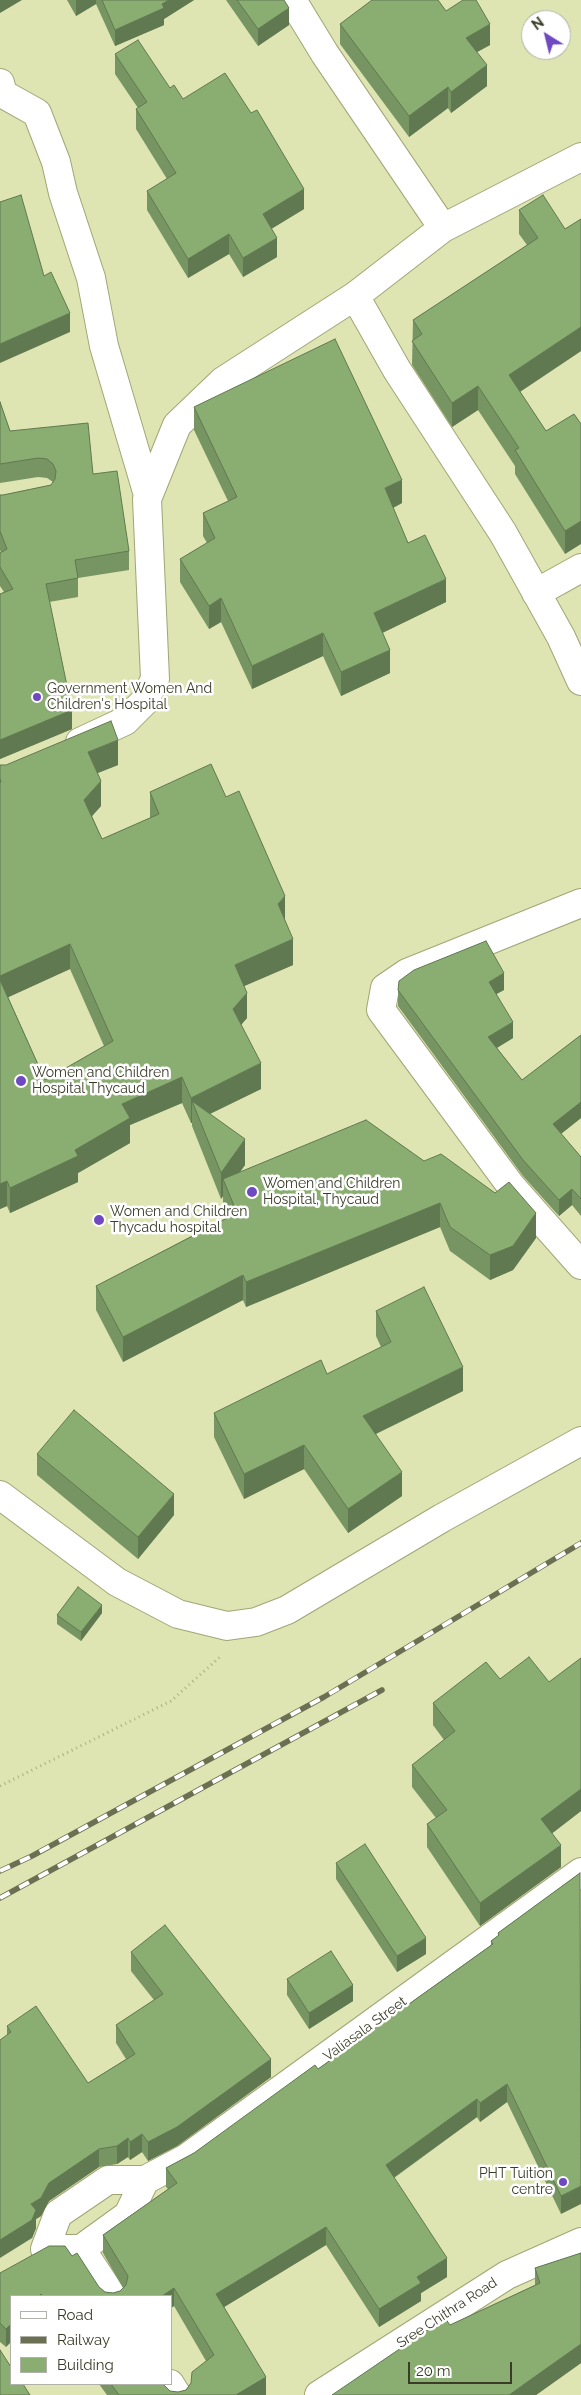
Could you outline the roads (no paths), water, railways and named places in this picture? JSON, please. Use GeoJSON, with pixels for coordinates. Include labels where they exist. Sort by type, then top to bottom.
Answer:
{"type":"FeatureCollection","features":[{"type":"Feature","properties":{"kind":"street"},"geometry":{"type":"LineString","coordinates":[[292,0],[325,54],[444,228]]}},
{"type":"Feature","properties":{"kind":"street"},"geometry":{"type":"LineString","coordinates":[[0,83],[3,94],[37,113],[56,162],[63,193],[91,278],[104,346],[148,495],[155,679],[144,702],[125,721],[103,733],[60,751]]}},
{"type":"Feature","properties":{"kind":"street"},"geometry":{"type":"LineString","coordinates":[[148,495],[177,425],[223,382],[355,296],[444,228],[581,157]]}},
{"type":"Feature","properties":{"kind":"street"},"geometry":{"type":"LineString","coordinates":[[355,296],[397,370],[503,533],[581,681]]}},
{"type":"Feature","properties":{"kind":"street"},"geometry":{"type":"LineString","coordinates":[[536,593],[581,568]]}},
{"type":"Feature","properties":{"kind":"street"},"geometry":{"type":"LineString","coordinates":[[581,903],[407,973],[385,988],[381,1010],[511,1186],[581,1265]]}},
{"type":"Feature","properties":{"kind":"street"},"geometry":{"type":"LineString","coordinates":[[0,1495],[117,1582],[178,1614],[227,1626],[256,1622],[287,1610],[442,1518],[581,1441]]}},
{"type":"Feature","properties":{"kind":"street","name":"Valiasala Street"},"geometry":{"type":"LineString","coordinates":[[145,2180],[185,2160],[581,1872]]}},
{"type":"Feature","properties":{"kind":"street"},"geometry":{"type":"LineString","coordinates":[[108,2180],[145,2180],[128,2215],[81,2249],[34,2256],[58,2214],[72,2204],[108,2180]]}},
{"type":"Feature","properties":{"kind":"street","name":"Sree Chithra Road"},"geometry":{"type":"LineString","coordinates":[[319,2395],[507,2274],[581,2242]]}},
{"type":"Feature","properties":{"kind":"street"},"geometry":{"type":"LineString","coordinates":[[81,2249],[111,2295]]}},
{"type":"Feature","properties":{"kind":"railway"},"geometry":{"type":"LineString","coordinates":[[0,1871],[32,1856],[324,1697],[581,1543]]}},
{"type":"Feature","properties":{"kind":"railway"},"geometry":{"type":"LineString","coordinates":[[0,1898],[382,1690]]}},
{"type":"Feature","properties":{"kind":"place","name":"Government Women And Children's Hospital"},"geometry":{"type":"Point","coordinates":[37,697]}},
{"type":"Feature","properties":{"kind":"place","name":"Women and Children Hospital Thycaud"},"geometry":{"type":"Point","coordinates":[21,1081]}},
{"type":"Feature","properties":{"kind":"place","name":"Women and Children Hospital, Thycaud"},"geometry":{"type":"Point","coordinates":[252,1192]}},
{"type":"Feature","properties":{"kind":"place","name":"Women and Children Thycadu hospital"},"geometry":{"type":"Point","coordinates":[99,1220]}},
{"type":"Feature","properties":{"kind":"place","name":"PHT Tuition centre"},"geometry":{"type":"Point","coordinates":[563,2182]}}]}
